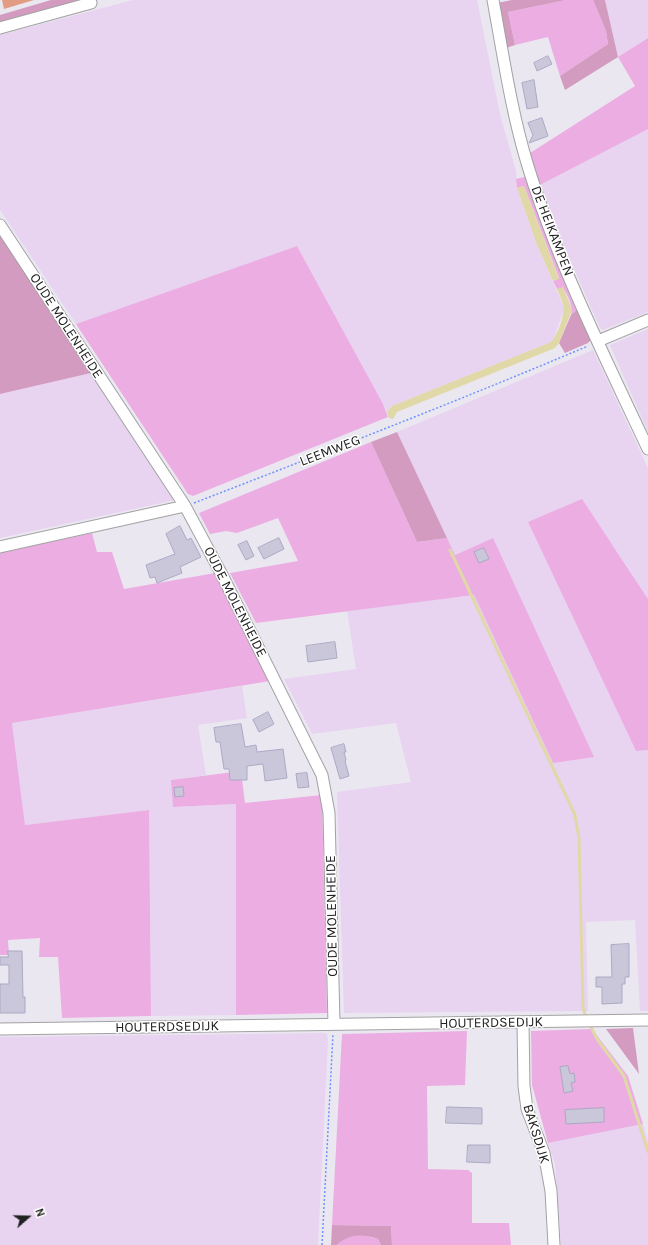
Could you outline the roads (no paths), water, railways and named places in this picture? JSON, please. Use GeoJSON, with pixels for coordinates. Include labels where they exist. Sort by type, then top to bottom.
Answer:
{"type":"FeatureCollection","features":[{"type":"Feature","properties":{"kind":"street","name":"DE HEIKAMPEN"},"geometry":{"type":"LineString","coordinates":[[493,0],[518,128],[526,161],[555,244],[648,449]]}},
{"type":"Feature","properties":{"kind":"street"},"geometry":{"type":"LineString","coordinates":[[0,28],[91,3]]}},
{"type":"Feature","properties":{"kind":"street","name":"OUDE MOLENHEIDE"},"geometry":{"type":"LineString","coordinates":[[0,225],[185,506],[221,573],[322,775],[329,813],[334,1024]]}},
{"type":"Feature","properties":{"kind":"street"},"geometry":{"type":"LineString","coordinates":[[598,341],[648,320]]}},
{"type":"Feature","properties":{"kind":"street"},"geometry":{"type":"LineString","coordinates":[[0,547],[185,506]]}},
{"type":"Feature","properties":{"kind":"street","name":"HOUTERDSEDIJK"},"geometry":{"type":"LineString","coordinates":[[0,1029],[523,1023],[648,1020]]}},
{"type":"Feature","properties":{"kind":"street","name":"BAKSDIJK"},"geometry":{"type":"LineString","coordinates":[[523,1023],[526,1109],[544,1153],[551,1191],[554,1245]]}},
{"type":"Feature","properties":{"kind":"waterway"},"geometry":{"type":"LineString","coordinates":[[450,550],[575,815],[579,838],[583,1008],[586,1017]]}},
{"type":"Feature","properties":{"kind":"waterway"},"geometry":{"type":"LineString","coordinates":[[591,1027],[597,1039],[624,1076],[648,1152]]}}]}
